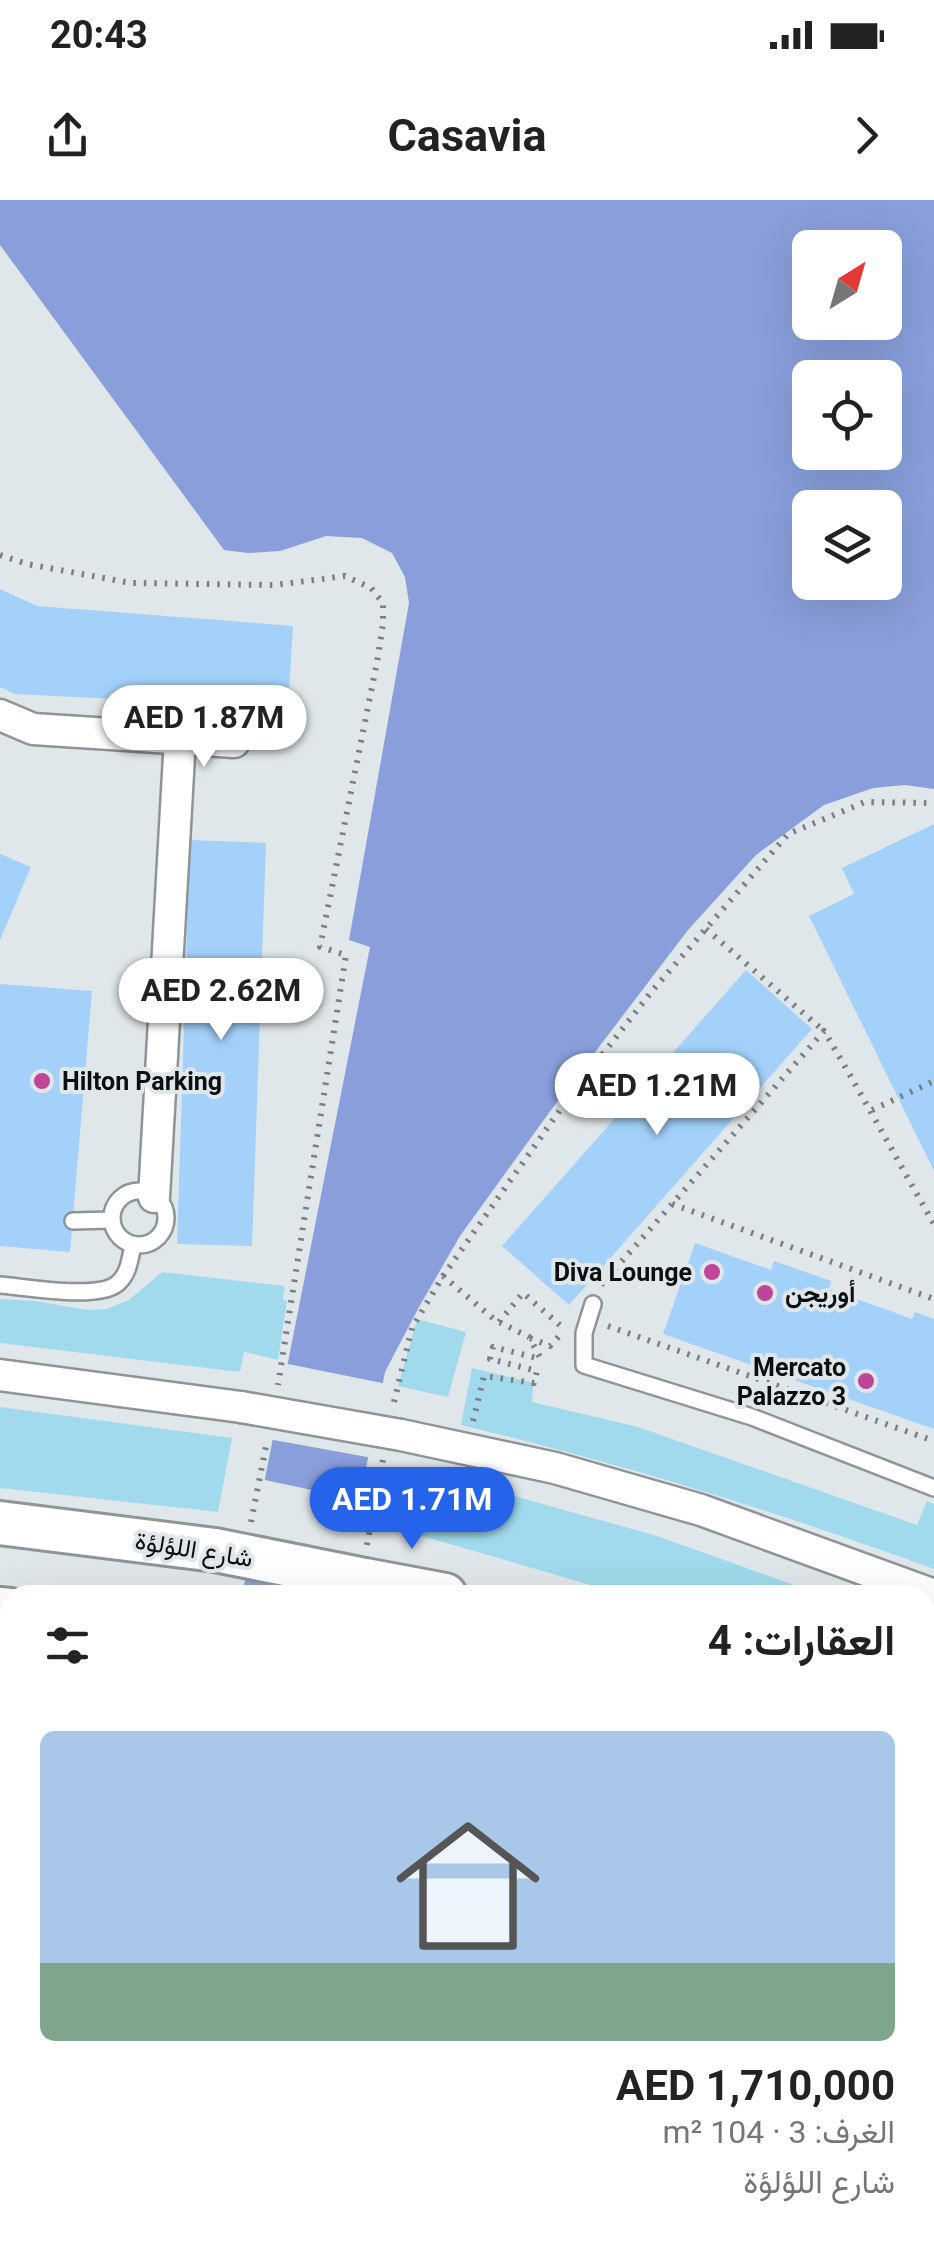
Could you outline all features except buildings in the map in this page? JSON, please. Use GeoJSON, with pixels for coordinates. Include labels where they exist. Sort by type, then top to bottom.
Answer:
{"type":"FeatureCollection","features":[{"type":"Feature","properties":{"kind":"main road","name":"شارع اللؤلؤة"},"geometry":{"type":"LineString","coordinates":[[0,1524],[231,1545],[365,1568],[415,1585]]}},
{"type":"Feature","properties":{"kind":"street"},"geometry":{"type":"LineString","coordinates":[[0,715],[33,730],[234,742]]}},
{"type":"Feature","properties":{"kind":"street"},"geometry":{"type":"LineString","coordinates":[[154,1197],[180,738]]}},
{"type":"Feature","properties":{"kind":"street"},"geometry":{"type":"LineString","coordinates":[[0,1375],[242,1407],[555,1468],[701,1510],[907,1585]]}},
{"type":"Feature","properties":{"kind":"lane"},"geometry":{"type":"LineString","coordinates":[[138,1192],[154,1197],[164,1212],[163,1229],[151,1242],[133,1245],[118,1236],[112,1220],[116,1204],[138,1192]]}},
{"type":"Feature","properties":{"kind":"lane"},"geometry":{"type":"LineString","coordinates":[[72,1221],[112,1220]]}},
{"type":"Feature","properties":{"kind":"lane"},"geometry":{"type":"LineString","coordinates":[[0,1285],[99,1292],[117,1286],[127,1271],[133,1245]]}},
{"type":"Feature","properties":{"kind":"lane"},"geometry":{"type":"LineString","coordinates":[[591,1307],[584,1333],[584,1365],[752,1417],[934,1488]]}},
{"type":"Feature","properties":{"kind":"path"},"geometry":{"type":"LineString","coordinates":[[0,555],[27,564],[130,583],[275,585],[345,576],[371,588],[383,603],[384,624],[320,947],[346,955],[277,1394]]}},
{"type":"Feature","properties":{"kind":"path"},"geometry":{"type":"LineString","coordinates":[[394,1402],[412,1328],[444,1276],[567,1100],[652,991],[788,834],[865,802],[934,803]]}},
{"type":"Feature","properties":{"kind":"path"},"geometry":{"type":"LineString","coordinates":[[706,929],[824,1030],[934,1224]]}},
{"type":"Feature","properties":{"kind":"path"},"geometry":{"type":"LineString","coordinates":[[444,1276],[499,1322],[550,1346],[577,1315],[591,1307],[672,1204],[824,1030]]}},
{"type":"Feature","properties":{"kind":"path"},"geometry":{"type":"LineString","coordinates":[[872,1110],[934,1081]]}},
{"type":"Feature","properties":{"kind":"path"},"geometry":{"type":"LineString","coordinates":[[672,1204],[934,1299]]}},
{"type":"Feature","properties":{"kind":"path"},"geometry":{"type":"LineString","coordinates":[[499,1322],[523,1293],[562,1327],[571,1317]]}},
{"type":"Feature","properties":{"kind":"path"},"geometry":{"type":"LineString","coordinates":[[591,1307],[934,1441]]}},
{"type":"Feature","properties":{"kind":"path"},"geometry":{"type":"LineString","coordinates":[[471,1427],[484,1376],[534,1383],[537,1371],[490,1359],[493,1347],[541,1360],[529,1337]]}},
{"type":"Feature","properties":{"kind":"path"},"geometry":{"type":"LineString","coordinates":[[231,1545],[269,1430]]}},
{"type":"Feature","properties":{"kind":"path"},"geometry":{"type":"LineString","coordinates":[[365,1568],[394,1438]]}},
{"type":"Feature","properties":{"kind":"shaded area"},"geometry":{"type":"Polygon","coordinates":[[[162,1272],[285,1286],[283,1300],[287,1301],[278,1360],[244,1352],[240,1372],[0,1343],[0,1299],[107,1309],[129,1300],[162,1272]]]}},
{"type":"Feature","properties":{"kind":"shaded area"},"geometry":{"type":"Polygon","coordinates":[[[417,1319],[466,1332],[448,1397],[398,1386],[417,1319]]]}},
{"type":"Feature","properties":{"kind":"shaded area"},"geometry":{"type":"Polygon","coordinates":[[[472,1368],[533,1383],[532,1402],[638,1427],[917,1525],[927,1501],[934,1504],[934,1569],[700,1490],[461,1425],[472,1368]]]}},
{"type":"Feature","properties":{"kind":"shaded area"},"geometry":{"type":"Polygon","coordinates":[[[0,1407],[232,1438],[218,1512],[0,1488],[0,1407]]]}},
{"type":"Feature","properties":{"kind":"shaded area"},"geometry":{"type":"Polygon","coordinates":[[[429,1472],[657,1536],[794,1585],[591,1585],[422,1536],[429,1472]]]}},
{"type":"Feature","properties":{"kind":"water"},"geometry":{"type":"Polygon","coordinates":[[[0,200],[934,200],[934,789],[905,785],[873,788],[824,805],[756,855],[688,930],[551,1110],[460,1236],[385,1372],[343,1585],[244,1585],[370,947],[349,940],[409,603],[405,577],[392,553],[362,538],[326,536],[280,551],[224,550],[0,245],[0,200]]]}},
{"type":"Feature","properties":{"kind":"pier"},"geometry":{"type":"Polygon","coordinates":[[[283,1363],[387,1384],[373,1458],[268,1439],[283,1363]]]}},
{"type":"Feature","properties":{"kind":"pier"},"geometry":{"type":"Polygon","coordinates":[[[260,1479],[364,1501],[348,1585],[282,1585],[241,1577],[260,1479]]]}},
{"type":"Feature","properties":{"kind":"place","name":"Hilton Parking"},"geometry":{"type":"Point","coordinates":[42,1081]}},
{"type":"Feature","properties":{"kind":"place","name":"Diva Lounge"},"geometry":{"type":"Point","coordinates":[712,1272]}},
{"type":"Feature","properties":{"kind":"place","name":"أوريجن"},"geometry":{"type":"Point","coordinates":[765,1293]}},
{"type":"Feature","properties":{"kind":"place","name":"Mercato Palazzo 3"},"geometry":{"type":"Point","coordinates":[866,1381]}}]}
